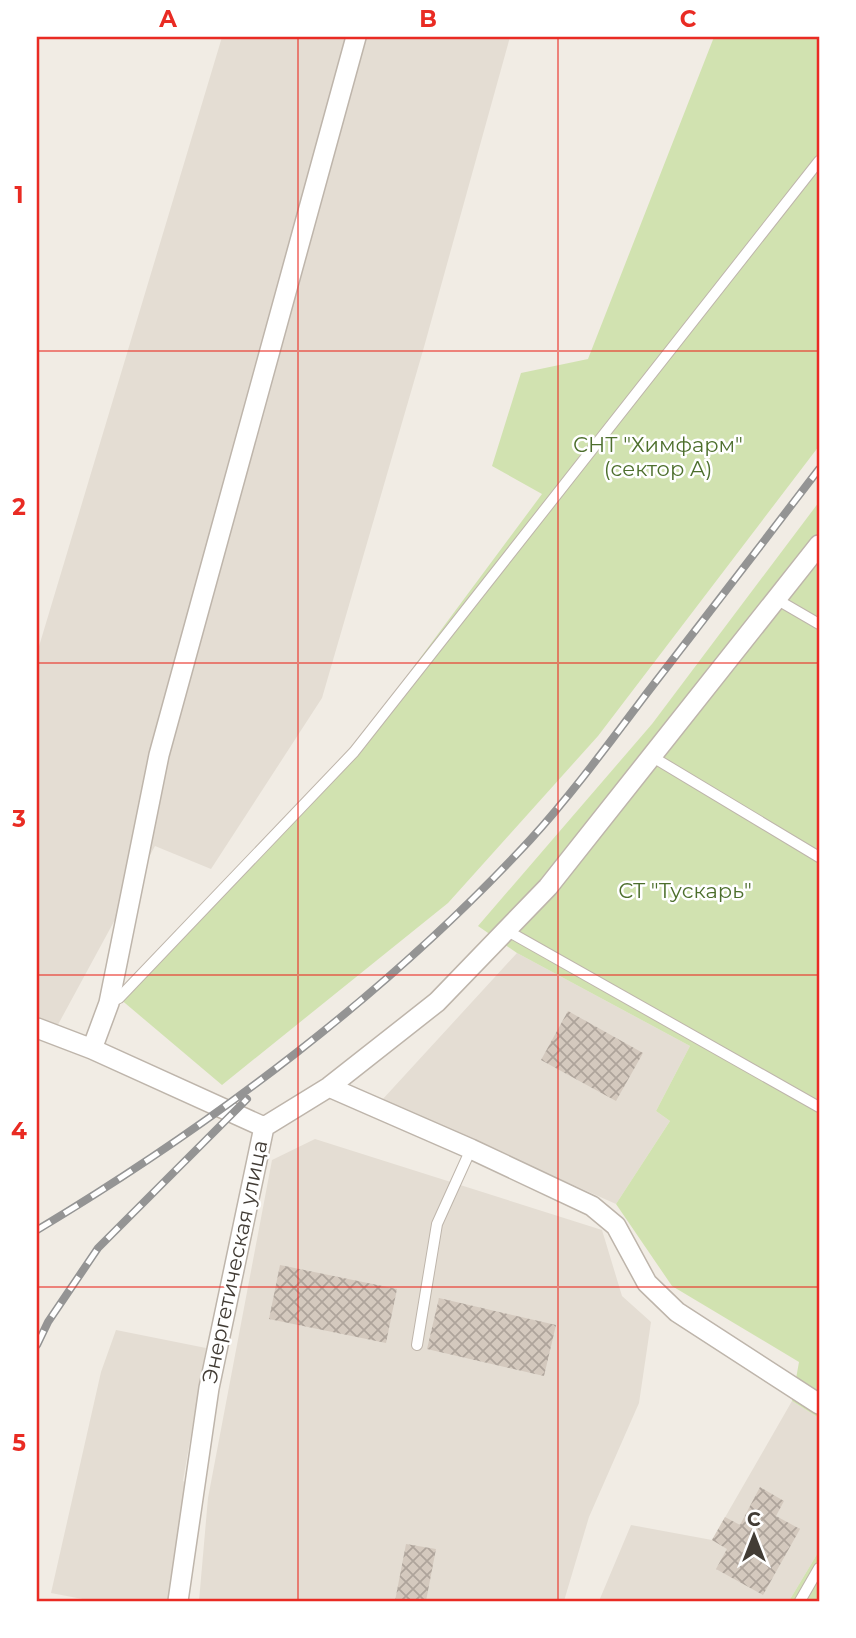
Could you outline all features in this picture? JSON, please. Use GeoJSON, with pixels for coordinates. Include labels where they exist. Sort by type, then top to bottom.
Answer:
{"type":"FeatureCollection","features":[{"type":"Feature","properties":{"kind":"street"},"geometry":{"type":"LineString","coordinates":[[92,1049],[109,1003],[159,755],[356,37]]}},
{"type":"Feature","properties":{"kind":"street"},"geometry":{"type":"LineString","coordinates":[[264,1127],[329,1087],[437,1002],[548,887],[819,545]]}},
{"type":"Feature","properties":{"kind":"street","name":"Энергетическая улица"},"geometry":{"type":"LineString","coordinates":[[37,1028],[92,1049],[264,1127],[209,1388],[177,1601]]}},
{"type":"Feature","properties":{"kind":"street"},"geometry":{"type":"LineString","coordinates":[[329,1087],[592,1206],[616,1226],[647,1283],[677,1312],[819,1404]]}},
{"type":"Feature","properties":{"kind":"lane"},"geometry":{"type":"LineString","coordinates":[[109,1003],[119,998],[354,752],[819,160]]}},
{"type":"Feature","properties":{"kind":"lane"},"geometry":{"type":"LineString","coordinates":[[776,599],[819,624]]}},
{"type":"Feature","properties":{"kind":"lane"},"geometry":{"type":"LineString","coordinates":[[651,756],[819,857]]}},
{"type":"Feature","properties":{"kind":"lane"},"geometry":{"type":"LineString","coordinates":[[506,930],[819,1107]]}},
{"type":"Feature","properties":{"kind":"lane"},"geometry":{"type":"LineString","coordinates":[[417,1345],[437,1224],[471,1149]]}},
{"type":"Feature","properties":{"kind":"lane"},"geometry":{"type":"LineString","coordinates":[[800,1601],[819,1567]]}},
{"type":"Feature","properties":{"kind":"shaded area"},"geometry":{"type":"Polygon","coordinates":[[[222,37],[510,37],[322,698],[211,869],[155,846],[54,1032],[37,1025],[37,653],[222,37]]]}},
{"type":"Feature","properties":{"kind":"shaded area"},"geometry":{"type":"Polygon","coordinates":[[[517,953],[690,1046],[656,1111],[670,1121],[616,1204],[382,1100],[517,953]]]}},
{"type":"Feature","properties":{"kind":"shaded area"},"geometry":{"type":"Polygon","coordinates":[[[315,1139],[602,1230],[622,1296],[651,1322],[639,1403],[589,1517],[564,1601],[199,1601],[208,1498],[272,1160],[315,1139]]]}},
{"type":"Feature","properties":{"kind":"shaded area"},"geometry":{"type":"Polygon","coordinates":[[[116,1330],[206,1348],[183,1481],[189,1484],[171,1601],[93,1601],[51,1593],[101,1372],[116,1330]]]}},
{"type":"Feature","properties":{"kind":"shaded area"},"geometry":{"type":"Polygon","coordinates":[[[792,1401],[819,1418],[819,1551],[789,1601],[599,1601],[631,1525],[712,1540],[792,1401]]]}},
{"type":"Feature","properties":{"kind":"green space","name":"СНТ \"Химфарм\" (сектор А)"},"geometry":{"type":"Polygon","coordinates":[[[714,37],[819,37],[819,446],[598,736],[448,903],[222,1085],[119,998],[340,766],[542,494],[492,466],[521,373],[588,359],[714,37]]]}},
{"type":"Feature","properties":{"kind":"green space","name":"СТ \"Тускарь\""},"geometry":{"type":"Polygon","coordinates":[[[819,502],[819,1418],[792,1401],[799,1362],[672,1286],[616,1204],[670,1121],[656,1111],[690,1046],[517,953],[478,926],[652,724],[819,502]]]}},
{"type":"Feature","properties":{"kind":"green space"},"geometry":{"type":"Polygon","coordinates":[[[819,1551],[819,1601],[789,1601],[819,1551]]]}},
{"type":"Feature","properties":{"kind":"building"},"geometry":{"type":"Polygon","coordinates":[[[568,1011],[643,1053],[616,1101],[541,1060],[568,1011]]]}},
{"type":"Feature","properties":{"kind":"building"},"geometry":{"type":"Polygon","coordinates":[[[280,1265],[397,1289],[386,1343],[269,1319],[280,1265]]]}},
{"type":"Feature","properties":{"kind":"building"},"geometry":{"type":"Polygon","coordinates":[[[439,1298],[556,1325],[544,1376],[427,1349],[439,1298]]]}},
{"type":"Feature","properties":{"kind":"building"},"geometry":{"type":"Polygon","coordinates":[[[760,1487],[784,1501],[776,1516],[800,1529],[763,1595],[716,1569],[727,1549],[712,1540],[725,1517],[740,1525],[760,1487]]]}},
{"type":"Feature","properties":{"kind":"building"},"geometry":{"type":"Polygon","coordinates":[[[406,1544],[436,1549],[426,1601],[395,1601],[406,1544]]]}},
{"type":"Feature","properties":{"kind":"railway"},"geometry":{"type":"LineString","coordinates":[[37,1230],[169,1146],[234,1100],[359,1002],[476,896],[530,840],[576,786],[819,469]]}},
{"type":"Feature","properties":{"kind":"railway"},"geometry":{"type":"LineString","coordinates":[[37,1345],[48,1322],[98,1248],[247,1099]]}}]}
